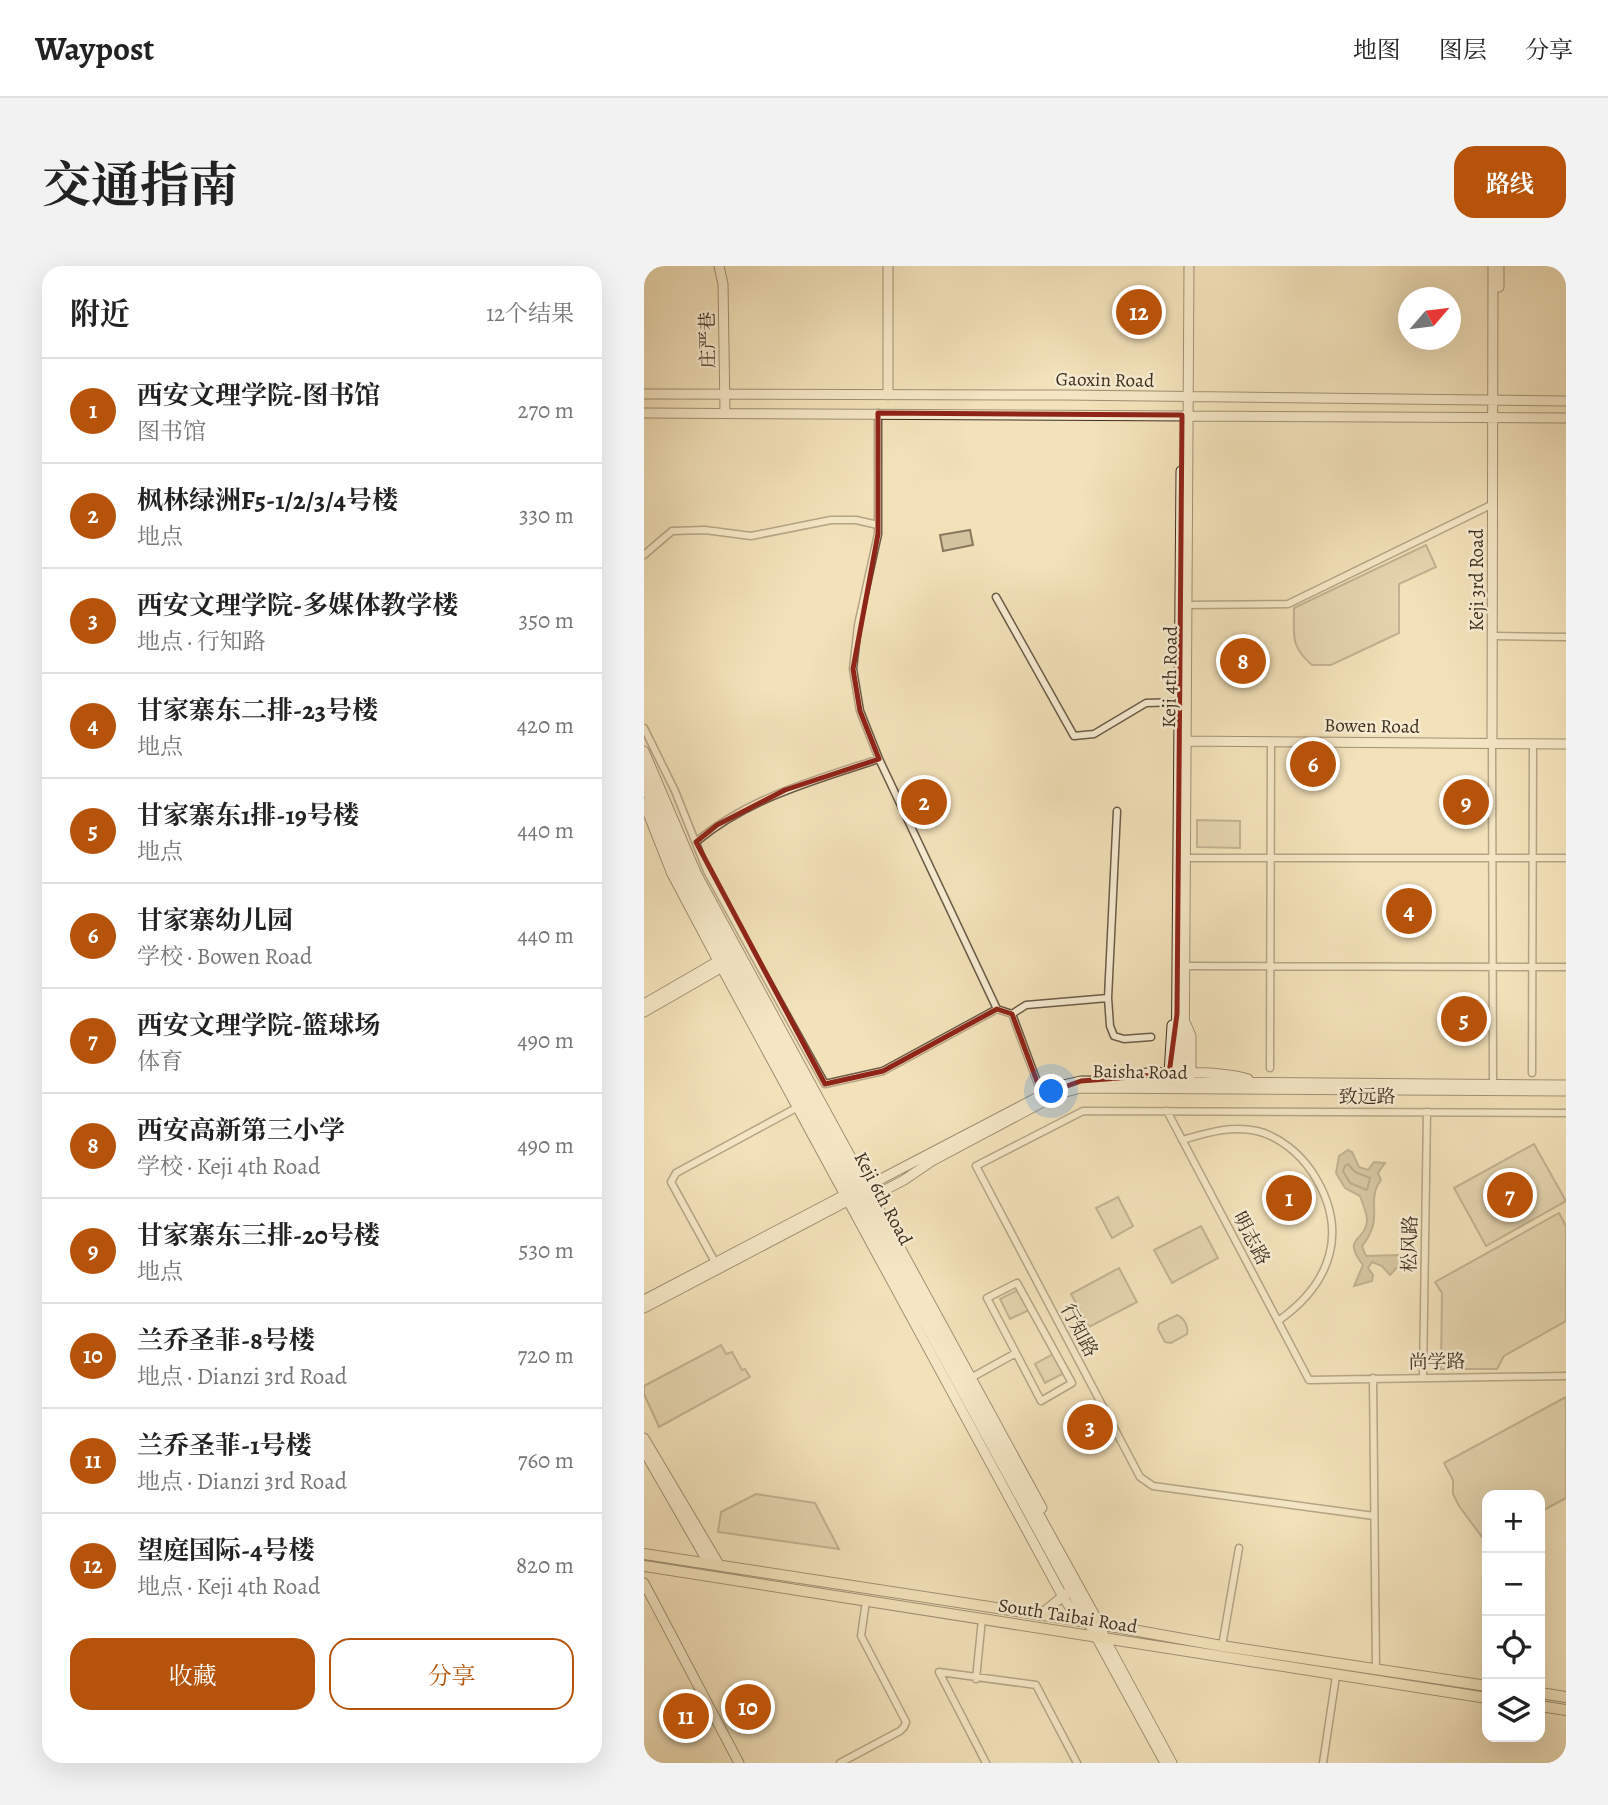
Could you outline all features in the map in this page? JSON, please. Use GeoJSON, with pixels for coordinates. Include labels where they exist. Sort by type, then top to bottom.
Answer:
{"type":"FeatureCollection","features":[{"type":"Feature","properties":{"kind":"main road","name":"South Taibai Road"},"geometry":{"type":"LineString","coordinates":[[644,1554],[1482,1685]]}},
{"type":"Feature","properties":{"kind":"main road","name":"South Taibai Road"},"geometry":{"type":"LineString","coordinates":[[644,1566],[1482,1697]]}},
{"type":"Feature","properties":{"kind":"main road"},"geometry":{"type":"LineString","coordinates":[[1545,1694],[1566,1698]]}},
{"type":"Feature","properties":{"kind":"main road"},"geometry":{"type":"LineString","coordinates":[[1545,1707],[1566,1710]]}},
{"type":"Feature","properties":{"kind":"street","name":"庄严巷"},"geometry":{"type":"LineString","coordinates":[[719,266],[723,284],[725,413]]}},
{"type":"Feature","properties":{"kind":"street"},"geometry":{"type":"LineString","coordinates":[[888,266],[888,395]]}},
{"type":"Feature","properties":{"kind":"street","name":"Keji 4th Road"},"geometry":{"type":"LineString","coordinates":[[1180,1079],[1185,416],[1183,266]]}},
{"type":"Feature","properties":{"kind":"street","name":"Keji 4th Road"},"geometry":{"type":"LineString","coordinates":[[1184,397],[1189,266]]}},
{"type":"Feature","properties":{"kind":"street","name":"Keji 3rd Road"},"geometry":{"type":"LineString","coordinates":[[1493,266],[1495,401]]}},
{"type":"Feature","properties":{"kind":"street","name":"Keji 3rd Road"},"geometry":{"type":"LineString","coordinates":[[1492,743],[1494,418],[1499,266]]}},
{"type":"Feature","properties":{"kind":"street","name":"Gaoxin Road"},"geometry":{"type":"LineString","coordinates":[[644,394],[1566,401]]}},
{"type":"Feature","properties":{"kind":"street","name":"Gaoxin Road"},"geometry":{"type":"LineString","coordinates":[[644,413],[1566,418]]}},
{"type":"Feature","properties":{"kind":"street"},"geometry":{"type":"LineString","coordinates":[[878,414],[878,534],[858,625],[853,669],[860,711],[879,760],[997,1009],[1012,1014]]}},
{"type":"Feature","properties":{"kind":"street"},"geometry":{"type":"LineString","coordinates":[[1184,605],[1288,604],[1493,504]]}},
{"type":"Feature","properties":{"kind":"street"},"geometry":{"type":"LineString","coordinates":[[644,555],[671,531],[705,530],[751,536],[831,520],[856,520],[878,525]]}},
{"type":"Feature","properties":{"kind":"street"},"geometry":{"type":"LineString","coordinates":[[996,597],[1074,736],[1094,734],[1146,703],[1179,702]]}},
{"type":"Feature","properties":{"kind":"street","name":"Keji 4th Road"},"geometry":{"type":"LineString","coordinates":[[1180,1017],[1184,966],[1185,858],[1179,702],[1184,605]]}},
{"type":"Feature","properties":{"kind":"street"},"geometry":{"type":"LineString","coordinates":[[1493,636],[1566,636]]}},
{"type":"Feature","properties":{"kind":"street"},"geometry":{"type":"LineString","coordinates":[[644,729],[664,767],[707,871],[825,1084],[883,1071],[997,1009]]}},
{"type":"Feature","properties":{"kind":"street","name":"Bowen Road"},"geometry":{"type":"LineString","coordinates":[[1182,741],[1566,744]]}},
{"type":"Feature","properties":{"kind":"street"},"geometry":{"type":"LineString","coordinates":[[1270,1069],[1272,741]]}},
{"type":"Feature","properties":{"kind":"street"},"geometry":{"type":"LineString","coordinates":[[1492,743],[1493,1088]]}},
{"type":"Feature","properties":{"kind":"street"},"geometry":{"type":"LineString","coordinates":[[1532,1073],[1534,744]]}},
{"type":"Feature","properties":{"kind":"street"},"geometry":{"type":"LineString","coordinates":[[644,751],[697,875],[854,1193],[1067,1593],[1040,1615]]}},
{"type":"Feature","properties":{"kind":"street"},"geometry":{"type":"LineString","coordinates":[[696,842],[717,825],[785,790],[879,760]]}},
{"type":"Feature","properties":{"kind":"street","name":"Keji 6th Road"},"geometry":{"type":"LineString","coordinates":[[644,767],[726,960]]}},
{"type":"Feature","properties":{"kind":"street","name":"Keji 6th Road"},"geometry":{"type":"LineString","coordinates":[[644,785],[681,874],[726,960],[854,1193],[964,1381]]}},
{"type":"Feature","properties":{"kind":"street"},"geometry":{"type":"LineString","coordinates":[[644,803],[672,874],[726,960],[798,1107],[854,1193],[869,1199]]}},
{"type":"Feature","properties":{"kind":"street"},"geometry":{"type":"LineString","coordinates":[[1117,811],[1108,999],[1110,1026],[1114,1036],[1124,1039],[1151,1037]]}},
{"type":"Feature","properties":{"kind":"street"},"geometry":{"type":"LineString","coordinates":[[1185,858],[1566,858]]}},
{"type":"Feature","properties":{"kind":"street"},"geometry":{"type":"LineString","coordinates":[[644,1004],[726,960]]}},
{"type":"Feature","properties":{"kind":"street"},"geometry":{"type":"LineString","coordinates":[[644,1012],[726,960]]}},
{"type":"Feature","properties":{"kind":"street"},"geometry":{"type":"LineString","coordinates":[[1184,966],[1566,967]]}},
{"type":"Feature","properties":{"kind":"street"},"geometry":{"type":"LineString","coordinates":[[1012,1014],[1026,1005],[1108,999]]}},
{"type":"Feature","properties":{"kind":"street"},"geometry":{"type":"LineString","coordinates":[[1012,1014],[1042,1095]]}},
{"type":"Feature","properties":{"kind":"street"},"geometry":{"type":"LineString","coordinates":[[1180,1017],[1191,1036],[1180,1079]]}},
{"type":"Feature","properties":{"kind":"street","name":"Baisha Road"},"geometry":{"type":"LineString","coordinates":[[869,1199],[932,1161],[1058,1094],[1081,1088],[1180,1079],[1493,1088],[1566,1085]]}},
{"type":"Feature","properties":{"kind":"street","name":"Baisha Road"},"geometry":{"type":"LineString","coordinates":[[644,1300],[1042,1095],[1070,1084],[1180,1079],[1566,1091]]}},
{"type":"Feature","properties":{"kind":"street"},"geometry":{"type":"LineString","coordinates":[[715,1262],[671,1182],[676,1173],[798,1107]]}},
{"type":"Feature","properties":{"kind":"street","name":"行知路"},"geometry":{"type":"LineString","coordinates":[[1167,1111],[1083,1111],[976,1166],[1140,1477],[1153,1486],[1374,1516]]}},
{"type":"Feature","properties":{"kind":"street","name":"致远路"},"geometry":{"type":"LineString","coordinates":[[1167,1111],[1566,1113]]}},
{"type":"Feature","properties":{"kind":"street","name":"明志路"},"geometry":{"type":"LineString","coordinates":[[1167,1111],[1309,1380]]}},
{"type":"Feature","properties":{"kind":"street","name":"松风路"},"geometry":{"type":"LineString","coordinates":[[1423,1377],[1427,1112]]}},
{"type":"Feature","properties":{"kind":"street"},"geometry":{"type":"LineString","coordinates":[[1182,1140],[1224,1129],[1259,1132],[1283,1143],[1299,1156],[1318,1181],[1331,1215],[1331,1251],[1317,1283],[1305,1300],[1278,1321]]}},
{"type":"Feature","properties":{"kind":"street","name":"Keji 6th Road"},"geometry":{"type":"LineString","coordinates":[[854,1193],[869,1199],[964,1381],[1067,1593],[1084,1621],[1101,1638]]}},
{"type":"Feature","properties":{"kind":"street","name":"Baisha Road"},"geometry":{"type":"LineString","coordinates":[[644,1308],[854,1193]]}},
{"type":"Feature","properties":{"kind":"street"},"geometry":{"type":"LineString","coordinates":[[1017,1283],[1073,1383],[1041,1401],[1016,1353],[987,1298],[1017,1283]]}},
{"type":"Feature","properties":{"kind":"street"},"geometry":{"type":"LineString","coordinates":[[1016,1353],[964,1381],[1103,1626],[1101,1638],[1165,1763]]}},
{"type":"Feature","properties":{"kind":"street","name":"尚学路"},"geometry":{"type":"LineString","coordinates":[[1309,1380],[1566,1376]]}},
{"type":"Feature","properties":{"kind":"street"},"geometry":{"type":"LineString","coordinates":[[1373,1378],[1376,1669]]}},
{"type":"Feature","properties":{"kind":"street"},"geometry":{"type":"LineString","coordinates":[[644,1438],[715,1565]]}},
{"type":"Feature","properties":{"kind":"street"},"geometry":{"type":"LineString","coordinates":[[644,1451],[715,1565]]}},
{"type":"Feature","properties":{"kind":"street"},"geometry":{"type":"LineString","coordinates":[[1222,1646],[1239,1548]]}},
{"type":"Feature","properties":{"kind":"street"},"geometry":{"type":"LineString","coordinates":[[644,1583],[739,1763]]}},
{"type":"Feature","properties":{"kind":"street"},"geometry":{"type":"LineString","coordinates":[[840,1763],[900,1731],[906,1722],[861,1636],[866,1601]]}},
{"type":"Feature","properties":{"kind":"street"},"geometry":{"type":"LineString","coordinates":[[976,1679],[982,1619]]}},
{"type":"Feature","properties":{"kind":"street"},"geometry":{"type":"LineString","coordinates":[[1101,1638],[1172,1763]]}},
{"type":"Feature","properties":{"kind":"street"},"geometry":{"type":"LineString","coordinates":[[986,1763],[939,1672],[1036,1685],[1077,1763]]}},
{"type":"Feature","properties":{"kind":"street"},"geometry":{"type":"LineString","coordinates":[[1323,1763],[1336,1676]]}},
{"type":"Feature","properties":{"kind":"highlighted area"},"geometry":{"type":"Polygon","coordinates":[[[878,413],[1182,415],[1177,1014],[1169,1074],[1081,1081],[1042,1095],[1012,1014],[997,1009],[883,1071],[825,1084],[696,842],[717,825],[785,790],[879,759],[860,711],[853,669],[878,534],[878,413]]]}},
{"type":"Feature","properties":{"kind":"shaded area"},"geometry":{"type":"Polygon","coordinates":[[[970,530],[973,545],[943,551],[940,535],[970,530]]]}},
{"type":"Feature","properties":{"kind":"shaded area"},"geometry":{"type":"Polygon","coordinates":[[[1426,545],[1436,567],[1399,584],[1399,633],[1331,665],[1312,665],[1305,658],[1295,640],[1294,608],[1426,545]]]}},
{"type":"Feature","properties":{"kind":"shaded area"},"geometry":{"type":"Polygon","coordinates":[[[1197,820],[1240,821],[1240,848],[1197,847],[1197,820]]]}},
{"type":"Feature","properties":{"kind":"shaded area"},"geometry":{"type":"Polygon","coordinates":[[[1534,1144],[1566,1201],[1486,1246],[1454,1188],[1534,1144]]]}},
{"type":"Feature","properties":{"kind":"shaded area"},"geometry":{"type":"Polygon","coordinates":[[[1118,1197],[1133,1226],[1112,1238],[1096,1208],[1118,1197]]]}},
{"type":"Feature","properties":{"kind":"shaded area"},"geometry":{"type":"Polygon","coordinates":[[[1559,1213],[1566,1226],[1566,1321],[1504,1356],[1497,1369],[1441,1369],[1442,1293],[1435,1282],[1559,1213]]]}},
{"type":"Feature","properties":{"kind":"shaded area"},"geometry":{"type":"Polygon","coordinates":[[[1201,1226],[1218,1258],[1172,1283],[1154,1250],[1201,1226]]]}},
{"type":"Feature","properties":{"kind":"shaded area"},"geometry":{"type":"Polygon","coordinates":[[[1119,1268],[1137,1302],[1089,1327],[1071,1294],[1119,1268]]]}},
{"type":"Feature","properties":{"kind":"shaded area"},"geometry":{"type":"Polygon","coordinates":[[[1018,1290],[1029,1310],[1010,1319],[1000,1299],[1018,1290]]]}},
{"type":"Feature","properties":{"kind":"shaded area"},"geometry":{"type":"Polygon","coordinates":[[[1177,1315],[1185,1323],[1187,1334],[1171,1343],[1165,1342],[1158,1329],[1159,1324],[1177,1315]]]}},
{"type":"Feature","properties":{"kind":"shaded area"},"geometry":{"type":"Polygon","coordinates":[[[721,1345],[726,1354],[732,1352],[742,1370],[745,1369],[750,1377],[659,1427],[644,1394],[644,1386],[721,1345]]]}},
{"type":"Feature","properties":{"kind":"shaded area"},"geometry":{"type":"Polygon","coordinates":[[[1053,1354],[1064,1373],[1045,1383],[1035,1364],[1053,1354]]]}},
{"type":"Feature","properties":{"kind":"shaded area"},"geometry":{"type":"Polygon","coordinates":[[[1566,1397],[1566,1498],[1545,1509],[1545,1490],[1482,1490],[1482,1537],[1459,1506],[1453,1494],[1453,1480],[1444,1463],[1566,1397]]]}},
{"type":"Feature","properties":{"kind":"shaded area"},"geometry":{"type":"Polygon","coordinates":[[[756,1494],[815,1503],[839,1549],[718,1532],[721,1512],[756,1494]]]}},
{"type":"Feature","properties":{"kind":"water"},"geometry":{"type":"Polygon","coordinates":[[[1348,1150],[1352,1152],[1359,1167],[1368,1170],[1374,1162],[1385,1163],[1378,1173],[1381,1180],[1374,1197],[1373,1225],[1362,1246],[1366,1256],[1398,1255],[1404,1260],[1390,1275],[1382,1266],[1372,1262],[1368,1268],[1373,1275],[1372,1281],[1354,1286],[1363,1265],[1354,1244],[1366,1227],[1367,1219],[1360,1196],[1345,1188],[1336,1173],[1339,1156],[1348,1150]]]}},
{"type":"Feature","properties":{"kind":"place","name":"望庭国际-4号楼"},"geometry":{"type":"Point","coordinates":[1139,312]}},
{"type":"Feature","properties":{"kind":"place","name":"西安高新第三小学"},"geometry":{"type":"Point","coordinates":[1243,661]}},
{"type":"Feature","properties":{"kind":"place","name":"甘家寨幼儿园"},"geometry":{"type":"Point","coordinates":[1313,764]}},
{"type":"Feature","properties":{"kind":"place","name":"枫林绿洲F5-1/2/3/4号楼"},"geometry":{"type":"Point","coordinates":[924,802]}},
{"type":"Feature","properties":{"kind":"place","name":"甘家寨东三排-20号楼"},"geometry":{"type":"Point","coordinates":[1466,802]}},
{"type":"Feature","properties":{"kind":"place","name":"甘家寨东二排-23号楼"},"geometry":{"type":"Point","coordinates":[1409,911]}},
{"type":"Feature","properties":{"kind":"place","name":"甘家寨东1排-19号楼"},"geometry":{"type":"Point","coordinates":[1464,1019]}},
{"type":"Feature","properties":{"kind":"place","name":"西安文理学院-篮球场"},"geometry":{"type":"Point","coordinates":[1510,1195]}},
{"type":"Feature","properties":{"kind":"place","name":"西安文理学院-图书馆"},"geometry":{"type":"Point","coordinates":[1289,1198]}},
{"type":"Feature","properties":{"kind":"place","name":"西安文理学院-多媒体教学楼"},"geometry":{"type":"Point","coordinates":[1090,1427]}},
{"type":"Feature","properties":{"kind":"place","name":"兰乔圣菲-8号楼"},"geometry":{"type":"Point","coordinates":[748,1707]}},
{"type":"Feature","properties":{"kind":"place","name":"兰乔圣菲-1号楼"},"geometry":{"type":"Point","coordinates":[686,1716]}}]}
